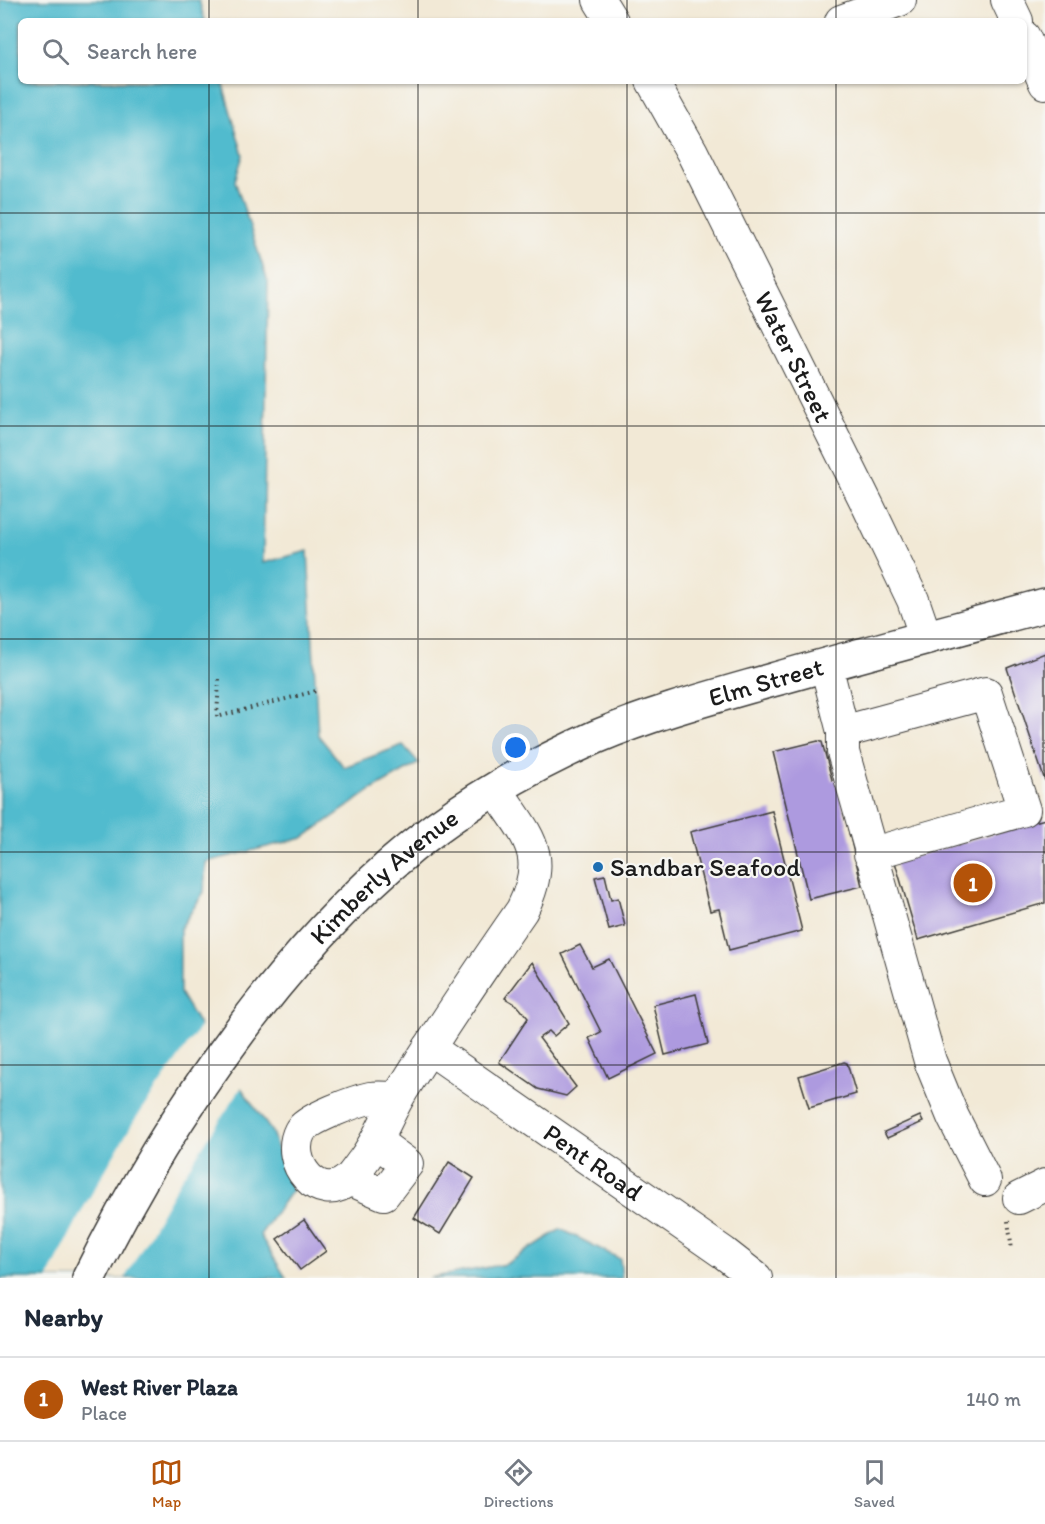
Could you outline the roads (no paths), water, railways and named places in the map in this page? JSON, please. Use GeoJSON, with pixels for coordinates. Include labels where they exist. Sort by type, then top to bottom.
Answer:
{"type":"FeatureCollection","features":[{"type":"Feature","properties":{"kind":"main road","name":"Elm Street"},"geometry":{"type":"LineString","coordinates":[[496,789],[552,758],[618,729],[690,703],[1045,605]]}},
{"type":"Feature","properties":{"kind":"main road","name":"Kimberly Avenue"},"geometry":{"type":"LineString","coordinates":[[89,1278],[153,1160],[249,1021],[308,948],[373,881],[438,826],[496,789]]}},
{"type":"Feature","properties":{"kind":"street"},"geometry":{"type":"LineString","coordinates":[[599,0],[610,18]]}},
{"type":"Feature","properties":{"kind":"street"},"geometry":{"type":"LineString","coordinates":[[849,18],[900,0]]}},
{"type":"Feature","properties":{"kind":"street"},"geometry":{"type":"LineString","coordinates":[[1007,0],[1016,18]]}},
{"type":"Feature","properties":{"kind":"street"},"geometry":{"type":"LineString","coordinates":[[1027,44],[1045,83]]}},
{"type":"Feature","properties":{"kind":"street","name":"Water Street"},"geometry":{"type":"LineString","coordinates":[[660,84],[702,173],[868,506],[913,600],[926,638]]}},
{"type":"Feature","properties":{"kind":"street"},"geometry":{"type":"LineString","coordinates":[[826,665],[843,732],[843,752],[930,1061],[953,1117],[985,1180]]}},
{"type":"Feature","properties":{"kind":"street"},"geometry":{"type":"LineString","coordinates":[[843,732],[986,693],[1024,810],[870,854]]}},
{"type":"Feature","properties":{"kind":"street"},"geometry":{"type":"LineString","coordinates":[[397,1098],[370,1098],[312,1120],[300,1131],[297,1155],[304,1176],[316,1184],[328,1186],[349,1179],[377,1142],[397,1098],[429,1048],[522,910],[533,886],[536,865],[533,849],[496,789]]}},
{"type":"Feature","properties":{"kind":"street","name":"Pent Road"},"geometry":{"type":"LineString","coordinates":[[429,1048],[724,1253],[756,1278]]}},
{"type":"Feature","properties":{"kind":"water"},"geometry":{"type":"Polygon","coordinates":[[[0,0],[199,0],[204,18],[18,18],[18,84],[223,84],[243,155],[235,181],[268,282],[263,563],[308,551],[318,735],[344,767],[403,745],[419,763],[370,791],[303,838],[206,862],[204,892],[180,929],[180,993],[210,1043],[272,1132],[292,1190],[260,1235],[286,1278],[0,1278],[0,0]]]}},
{"type":"Feature","properties":{"kind":"water"},"geometry":{"type":"Polygon","coordinates":[[[561,1229],[620,1259],[622,1278],[429,1278],[506,1264],[561,1229]]]}},
{"type":"Feature","properties":{"kind":"place","name":"Sandbar Seafood"},"geometry":{"type":"Point","coordinates":[598,867]}},
{"type":"Feature","properties":{"kind":"place","name":"West River Plaza"},"geometry":{"type":"Point","coordinates":[973,883]}}]}
